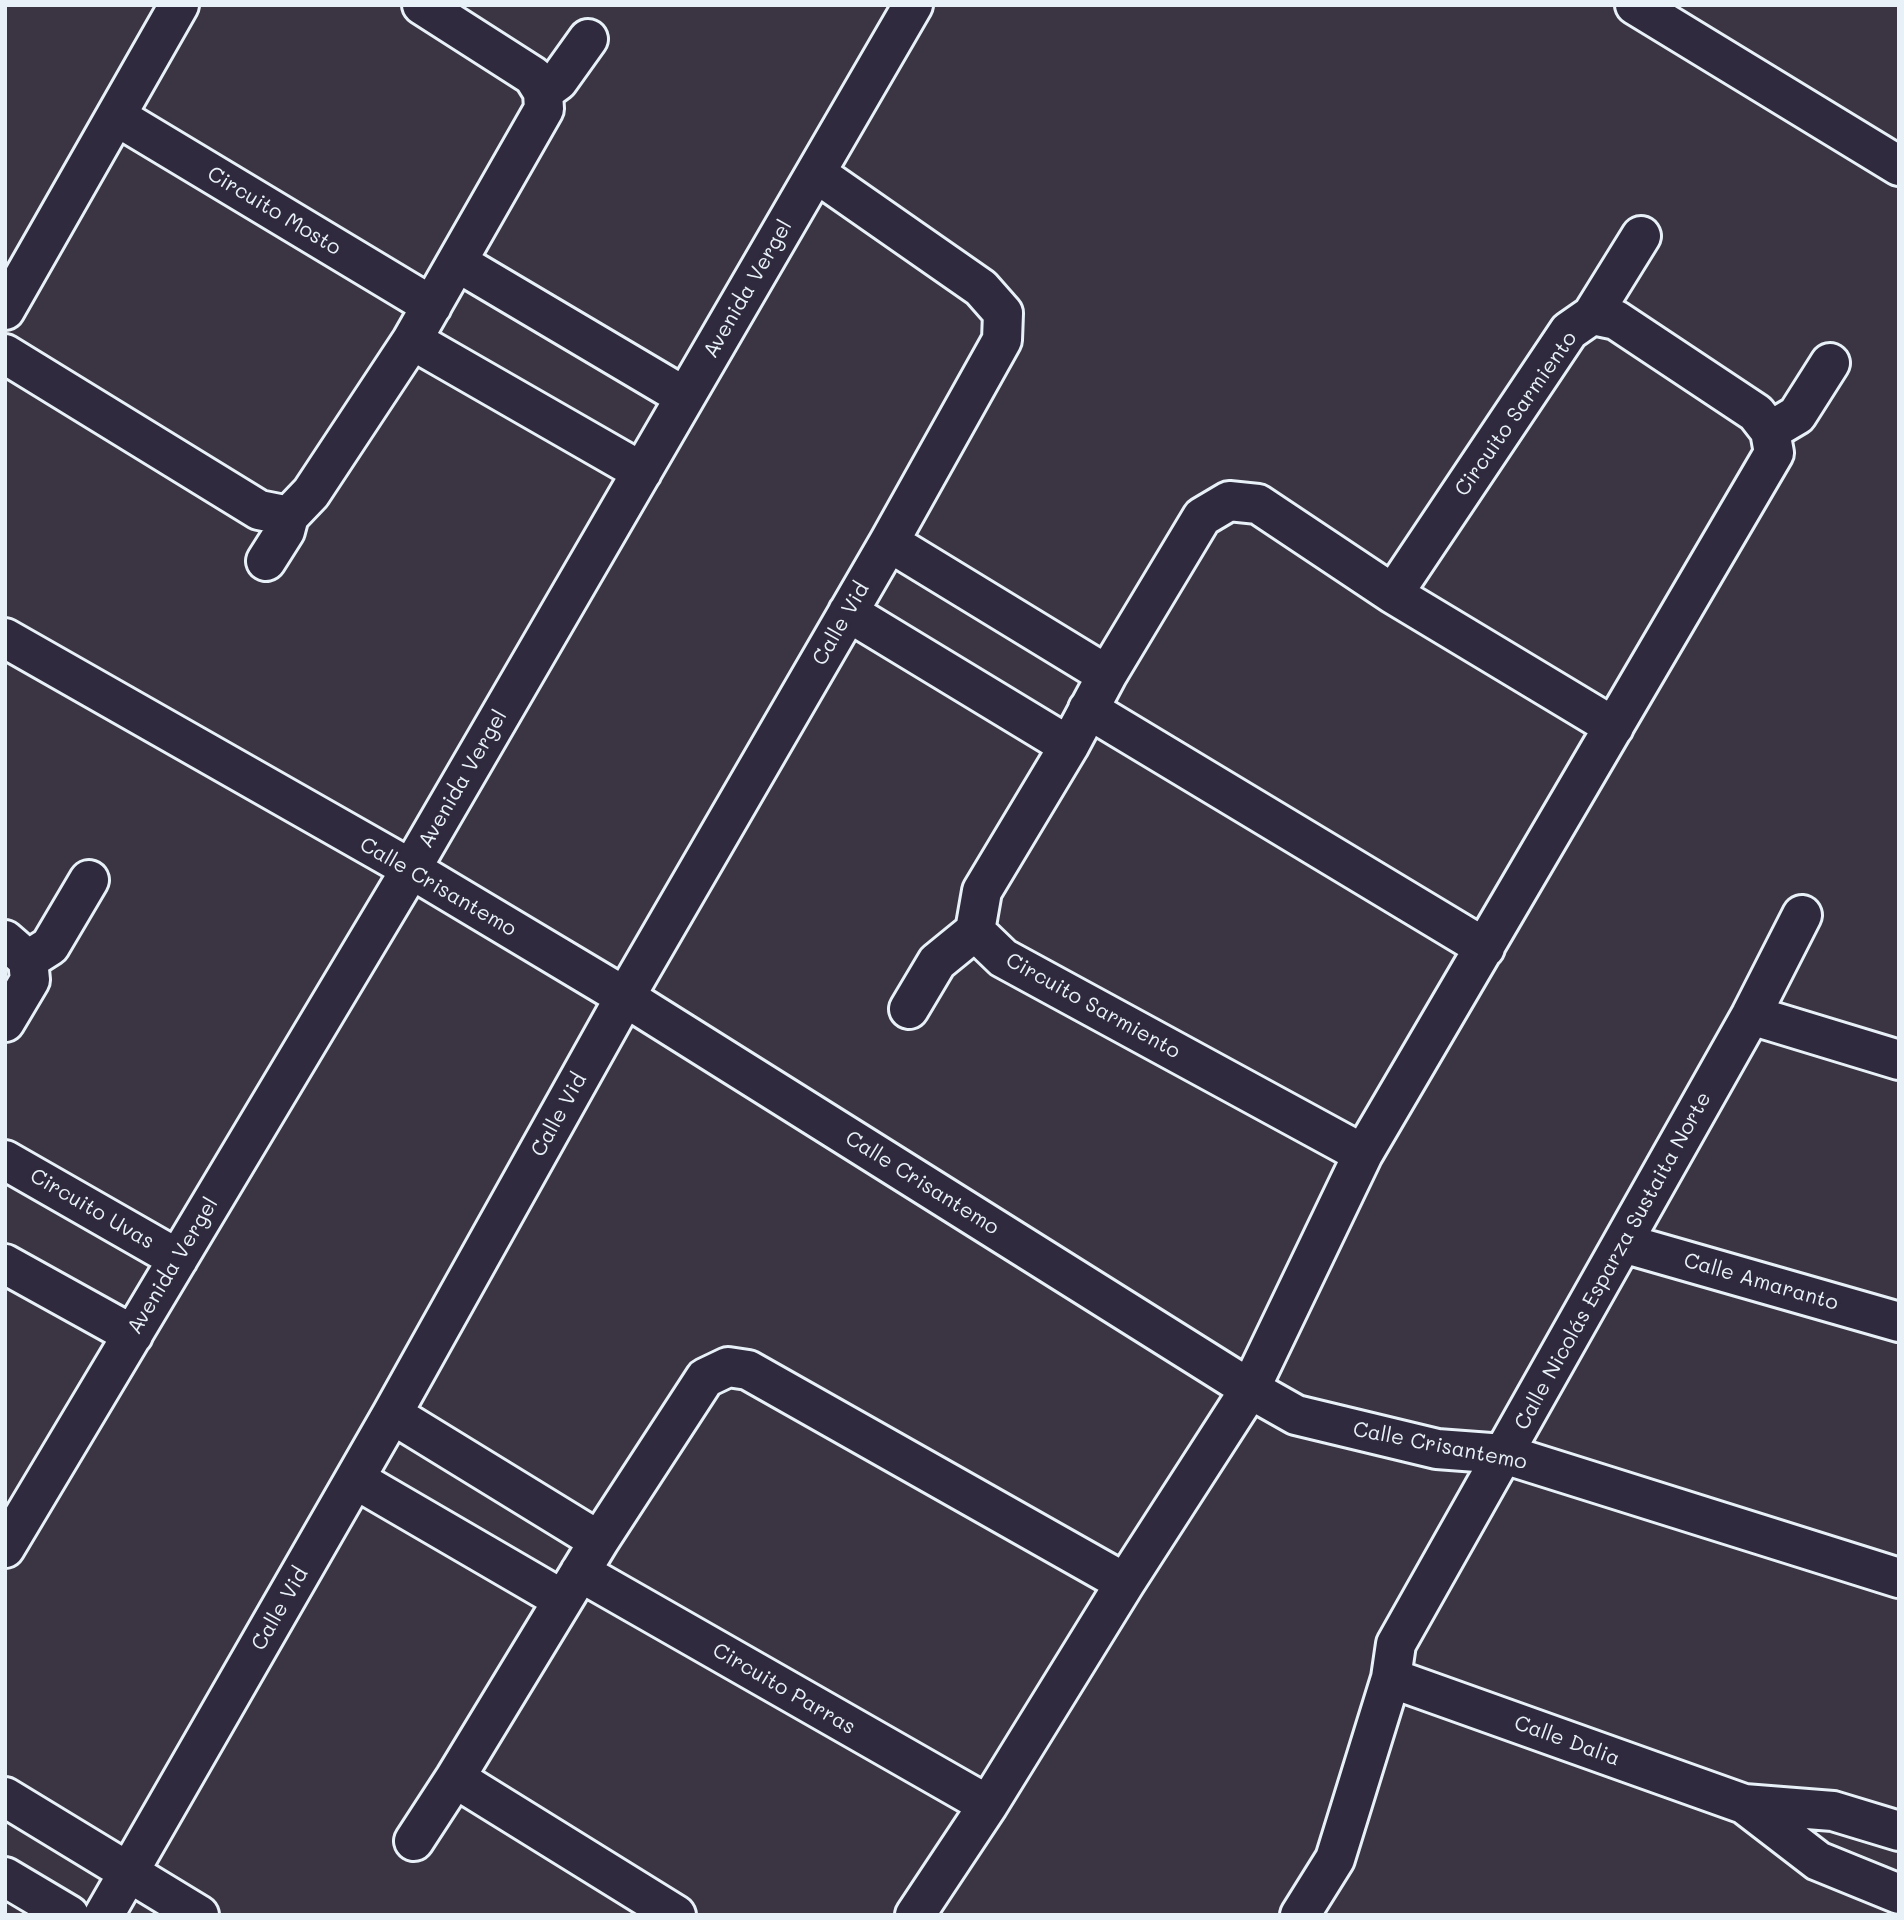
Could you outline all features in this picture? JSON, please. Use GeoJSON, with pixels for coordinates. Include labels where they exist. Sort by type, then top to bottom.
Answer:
{"type":"FeatureCollection","features":[{"type":"Feature","properties":{"kind":"street"},"geometry":{"type":"LineString","coordinates":[[5,310],[179,5]]}},
{"type":"Feature","properties":{"kind":"street"},"geometry":{"type":"LineString","coordinates":[[266,561],[285,531],[289,516],[311,493],[412,340],[544,109],[542,92],[533,76],[422,5]]}},
{"type":"Feature","properties":{"kind":"street"},"geometry":{"type":"LineString","coordinates":[[1636,5],[1899,166]]}},
{"type":"Feature","properties":{"kind":"street","name":"Avenida Vergel"},"geometry":{"type":"LineString","coordinates":[[5,1548],[411,869],[816,173],[901,10]]}},
{"type":"Feature","properties":{"kind":"street"},"geometry":{"type":"LineString","coordinates":[[542,92],[558,81],[587,39]]}},
{"type":"Feature","properties":{"kind":"street","name":"Circuito Mosto"},"geometry":{"type":"LineString","coordinates":[[116,116],[432,306]]}},
{"type":"Feature","properties":{"kind":"street","name":"Calle Vid"},"geometry":{"type":"LineString","coordinates":[[104,1915],[1002,340],[1003,313],[981,288],[816,173]]}},
{"type":"Feature","properties":{"kind":"street"},"geometry":{"type":"LineString","coordinates":[[1591,315],[1641,236]]}},
{"type":"Feature","properties":{"kind":"street"},"geometry":{"type":"LineString","coordinates":[[457,262],[685,397]]}},
{"type":"Feature","properties":{"kind":"street","name":"Circuito Sarmiento"},"geometry":{"type":"LineString","coordinates":[[1393,594],[1569,331],[1591,315],[1616,320],[1756,413],[1770,431]]}},
{"type":"Feature","properties":{"kind":"street"},"geometry":{"type":"LineString","coordinates":[[412,340],[642,472]]}},
{"type":"Feature","properties":{"kind":"street"},"geometry":{"type":"LineString","coordinates":[[5,354],[259,510],[289,516]]}},
{"type":"Feature","properties":{"kind":"street"},"geometry":{"type":"LineString","coordinates":[[915,1915],[988,1805],[1125,1583],[1251,1389],[1363,1154],[1774,453],[1770,431],[1797,415],[1830,363]]}},
{"type":"Feature","properties":{"kind":"street"},"geometry":{"type":"LineString","coordinates":[[909,1009],[937,962],[975,931],[982,891],[1069,746],[1107,675],[1202,517],[1228,501],[1258,505],[1393,594],[1614,727]]}},
{"type":"Feature","properties":{"kind":"street"},"geometry":{"type":"LineString","coordinates":[[889,542],[1107,675]]}},
{"type":"Feature","properties":{"kind":"street"},"geometry":{"type":"LineString","coordinates":[[848,612],[1069,746]]}},
{"type":"Feature","properties":{"kind":"street","name":"Calle Crisantemo"},"geometry":{"type":"LineString","coordinates":[[5,638],[411,869],[625,997],[1296,1415],[1437,1449],[1504,1454],[1899,1578]]}},
{"type":"Feature","properties":{"kind":"street"},"geometry":{"type":"LineString","coordinates":[[1088,709],[1485,948]]}},
{"type":"Feature","properties":{"kind":"street"},"geometry":{"type":"LineString","coordinates":[[5,1022],[30,980],[17,950],[50,946],[89,880]]}},
{"type":"Feature","properties":{"kind":"street","name":"Calle Nicolás Esparza Sustaita Norte"},"geometry":{"type":"LineString","coordinates":[[1300,1915],[1335,1859],[1391,1678],[1396,1644],[1751,1015],[1801,915]]}},
{"type":"Feature","properties":{"kind":"street","name":"Circuito Sarmiento"},"geometry":{"type":"LineString","coordinates":[[975,931],[1003,958],[1363,1154]]}},
{"type":"Feature","properties":{"kind":"street"},"geometry":{"type":"LineString","coordinates":[[1751,1015],[1899,1060]]}},
{"type":"Feature","properties":{"kind":"street","name":"Circuito Uvas"},"geometry":{"type":"LineString","coordinates":[[5,1160],[178,1259]]}},
{"type":"Feature","properties":{"kind":"street","name":"Calle Amaranto"},"geometry":{"type":"LineString","coordinates":[[1623,1243],[1899,1322]]}},
{"type":"Feature","properties":{"kind":"street"},"geometry":{"type":"LineString","coordinates":[[5,1264],[133,1335]]}},
{"type":"Feature","properties":{"kind":"street"},"geometry":{"type":"LineString","coordinates":[[414,1841],[581,1571],[705,1378],[738,1368],[1125,1583]]}},
{"type":"Feature","properties":{"kind":"street","name":"Circuito Parras"},"geometry":{"type":"LineString","coordinates":[[392,1414],[581,1571]]}},
{"type":"Feature","properties":{"kind":"street","name":"Circuito Parras"},"geometry":{"type":"LineString","coordinates":[[355,1479],[581,1571],[988,1805]]}},
{"type":"Feature","properties":{"kind":"street","name":"Calle Dalia"},"geometry":{"type":"LineString","coordinates":[[1391,1678],[1744,1804],[1833,1811],[1899,1831]]}},
{"type":"Feature","properties":{"kind":"street"},"geometry":{"type":"LineString","coordinates":[[455,1778],[676,1915]]}},
{"type":"Feature","properties":{"kind":"street"},"geometry":{"type":"LineString","coordinates":[[5,1797],[199,1915]]}},
{"type":"Feature","properties":{"kind":"street","name":"Calle Dalia"},"geometry":{"type":"LineString","coordinates":[[1744,1804],[1818,1861],[1899,1894]]}},
{"type":"Feature","properties":{"kind":"street"},"geometry":{"type":"LineString","coordinates":[[5,1877],[69,1915]]}}]}
